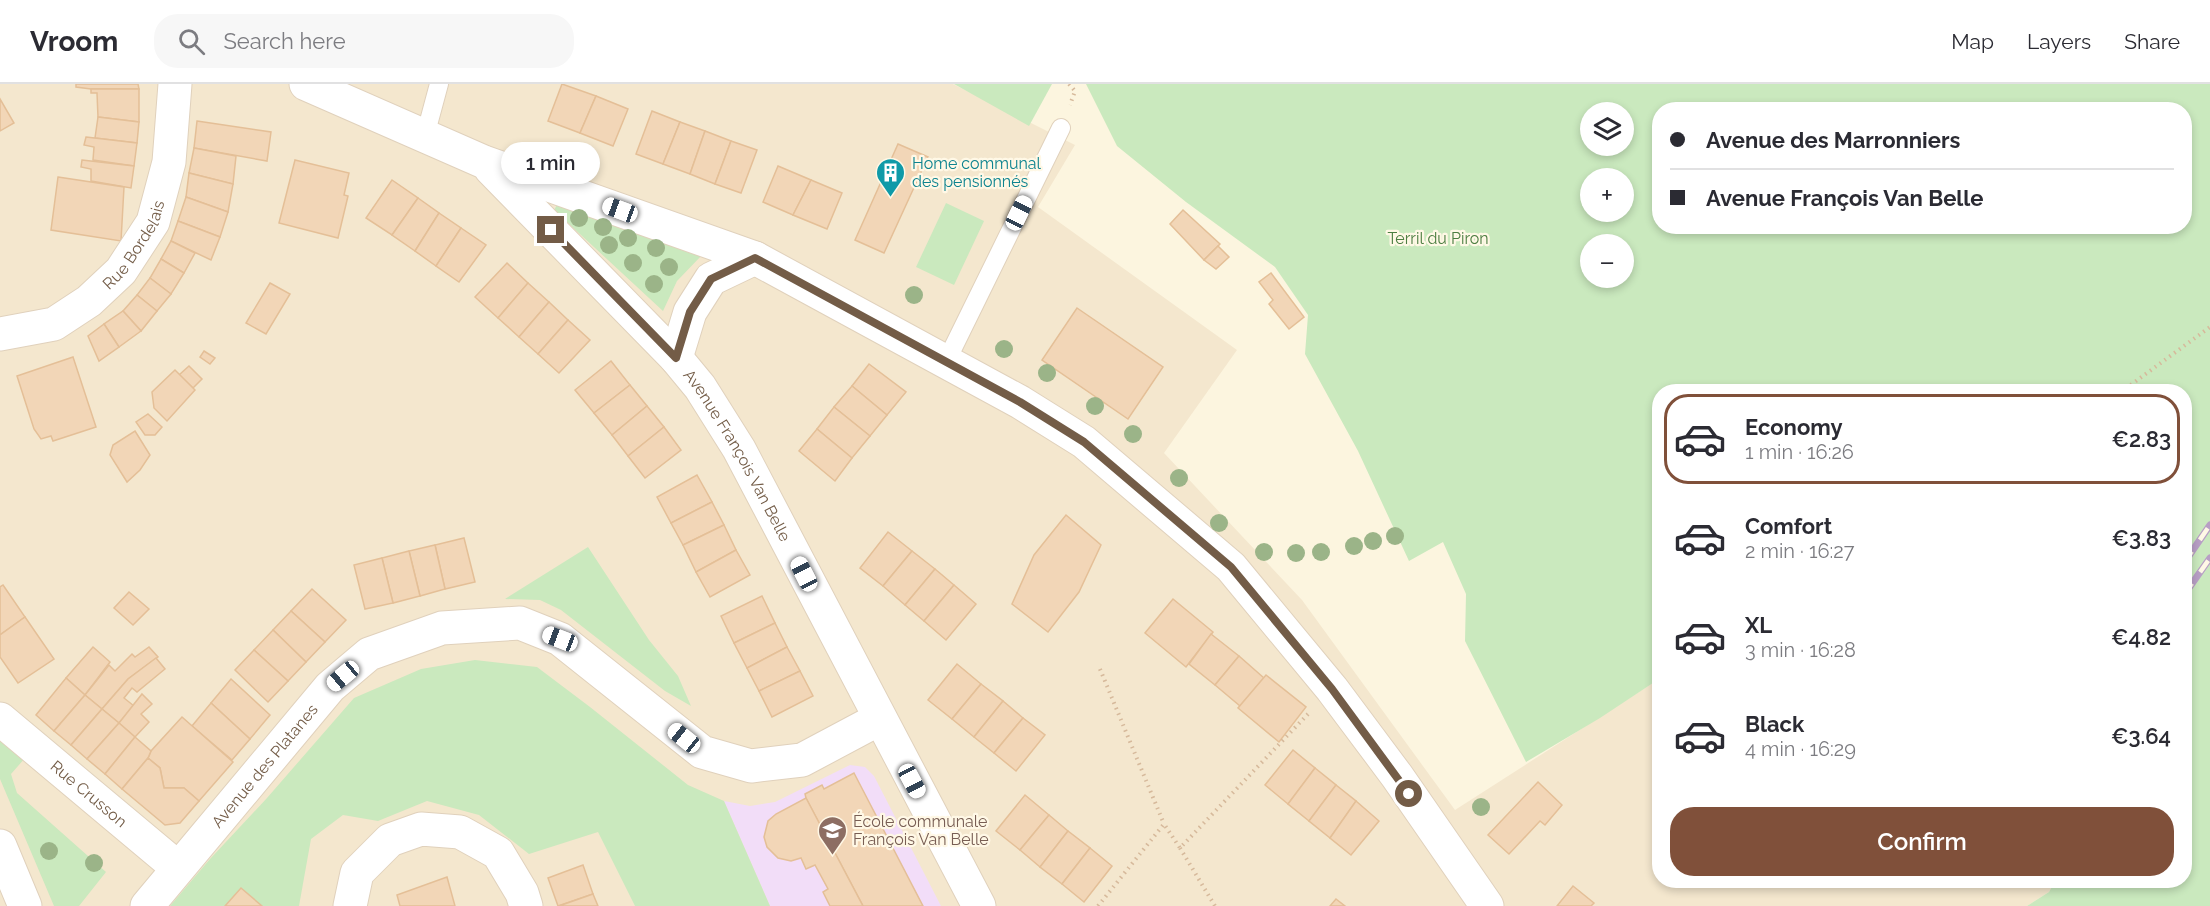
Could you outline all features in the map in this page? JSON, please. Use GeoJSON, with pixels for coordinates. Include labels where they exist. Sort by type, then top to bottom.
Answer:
{"type":"FeatureCollection","features":[{"type":"Feature","properties":{"kind":"street","name":"Rue Bordelais"},"geometry":{"type":"LineString","coordinates":[[0,334],[54,324],[89,302],[121,271],[153,222],[169,162],[176,84]]}},
{"type":"Feature","properties":{"kind":"street"},"geometry":{"type":"LineString","coordinates":[[306,84],[484,162],[755,258],[1020,402],[1084,442],[1231,567],[1332,689],[1397,776],[1487,906]]}},
{"type":"Feature","properties":{"kind":"street","name":"Avenue François Van Belle"},"geometry":{"type":"LineString","coordinates":[[484,162],[676,358],[700,387],[739,449],[979,906]]}},
{"type":"Feature","properties":{"kind":"street","name":"Avenue François Van Belle"},"geometry":{"type":"LineString","coordinates":[[676,358],[690,312],[711,279],[755,258]]}},
{"type":"Feature","properties":{"kind":"street","name":"Avenue des Platanes"},"geometry":{"type":"LineString","coordinates":[[147,906],[330,687],[369,654],[442,628],[520,623],[560,639],[702,752],[751,766],[802,760],[879,719]]}},
{"type":"Feature","properties":{"kind":"street","name":"Rue Crusson"},"geometry":{"type":"LineString","coordinates":[[0,719],[178,868]]}},
{"type":"Feature","properties":{"kind":"street"},"geometry":{"type":"LineString","coordinates":[[350,906],[357,873],[390,840],[421,829],[460,832],[498,853],[522,893],[526,906]]}},
{"type":"Feature","properties":{"kind":"street"},"geometry":{"type":"LineString","coordinates":[[0,846],[25,906]]}},
{"type":"Feature","properties":{"kind":"lane"},"geometry":{"type":"LineString","coordinates":[[425,136],[438,84]]}},
{"type":"Feature","properties":{"kind":"lane"},"geometry":{"type":"LineString","coordinates":[[946,362],[1061,128]]}},
{"type":"Feature","properties":{"kind":"path"},"geometry":{"type":"LineString","coordinates":[[2132,384],[2210,327]]}},
{"type":"Feature","properties":{"kind":"path"},"geometry":{"type":"LineString","coordinates":[[1100,669],[1164,824],[1215,906]]}},
{"type":"Feature","properties":{"kind":"path"},"geometry":{"type":"LineString","coordinates":[[1180,848],[1332,689]]}},
{"type":"Feature","properties":{"kind":"path"},"geometry":{"type":"LineString","coordinates":[[1098,906],[1164,824]]}},
{"type":"Feature","properties":{"kind":"shaded area"},"geometry":{"type":"Polygon","coordinates":[[[0,84],[953,84],[1075,145],[1038,207],[1237,350],[1164,453],[1302,600],[1455,810],[1652,683],[1652,888],[2051,888],[2049,892],[2027,906],[0,906],[0,84]]]}},
{"type":"Feature","properties":{"kind":"shaded area","name":"École communale François Van Belle"},"geometry":{"type":"Polygon","coordinates":[[[850,765],[865,767],[874,776],[941,906],[770,906],[724,801],[750,806],[775,802],[850,765]]]}},
{"type":"Feature","properties":{"kind":"green space"},"geometry":{"type":"Polygon","coordinates":[[[954,84],[1052,84],[1029,126],[954,84]]]}},
{"type":"Feature","properties":{"kind":"green space","name":"Terril du Piron"},"geometry":{"type":"Polygon","coordinates":[[[1086,84],[2210,84],[2210,906],[2027,906],[2049,892],[2051,888],[2192,888],[2192,384],[1652,384],[1652,684],[1526,762],[1465,641],[1466,594],[1443,542],[1409,561],[1358,451],[1305,354],[1308,315],[1275,267],[1186,202],[1117,146],[1086,84]]]}},
{"type":"Feature","properties":{"kind":"green space"},"geometry":{"type":"Polygon","coordinates":[[[560,200],[703,254],[677,281],[663,311],[554,210],[560,200]]]}},
{"type":"Feature","properties":{"kind":"green space"},"geometry":{"type":"Polygon","coordinates":[[[946,203],[984,221],[954,285],[916,267],[946,203]]]}},
{"type":"Feature","properties":{"kind":"green space"},"geometry":{"type":"Polygon","coordinates":[[[588,547],[649,640],[678,676],[691,706],[665,691],[561,610],[540,600],[505,599],[588,547]]]}},
{"type":"Feature","properties":{"kind":"green space"},"geometry":{"type":"Polygon","coordinates":[[[475,660],[537,667],[688,785],[724,801],[770,906],[635,906],[598,832],[529,854],[479,815],[427,801],[378,821],[343,815],[311,839],[299,906],[261,906],[241,888],[225,906],[170,906],[354,698],[421,669],[475,660]]]}},
{"type":"Feature","properties":{"kind":"green space"},"geometry":{"type":"Polygon","coordinates":[[[0,741],[25,758],[11,774],[17,793],[106,872],[79,906],[54,906],[0,779],[0,741]]]}},
{"type":"Feature","properties":{"kind":"building"},"geometry":{"type":"Polygon","coordinates":[[[76,84],[138,84],[139,89],[91,89],[76,87],[76,84]]]}},
{"type":"Feature","properties":{"kind":"building"},"geometry":{"type":"Polygon","coordinates":[[[562,84],[596,96],[580,133],[548,121],[562,84]]]}},
{"type":"Feature","properties":{"kind":"building"},"geometry":{"type":"Polygon","coordinates":[[[91,89],[139,89],[139,122],[98,117],[97,93],[91,93],[91,89]]]}},
{"type":"Feature","properties":{"kind":"building"},"geometry":{"type":"Polygon","coordinates":[[[596,96],[628,109],[613,146],[580,133],[596,96]]]}},
{"type":"Feature","properties":{"kind":"building"},"geometry":{"type":"Polygon","coordinates":[[[0,99],[14,123],[0,131],[0,99]]]}},
{"type":"Feature","properties":{"kind":"building"},"geometry":{"type":"Polygon","coordinates":[[[652,111],[680,122],[663,164],[636,154],[652,111]]]}},
{"type":"Feature","properties":{"kind":"building"},"geometry":{"type":"Polygon","coordinates":[[[98,117],[139,122],[137,143],[95,138],[98,117]]]}},
{"type":"Feature","properties":{"kind":"building"},"geometry":{"type":"Polygon","coordinates":[[[197,121],[271,132],[267,161],[194,148],[197,121]]]}},
{"type":"Feature","properties":{"kind":"building"},"geometry":{"type":"Polygon","coordinates":[[[680,122],[705,131],[690,174],[663,164],[680,122]]]}},
{"type":"Feature","properties":{"kind":"building"},"geometry":{"type":"Polygon","coordinates":[[[705,131],[731,141],[715,184],[690,174],[705,131]]]}},
{"type":"Feature","properties":{"kind":"building"},"geometry":{"type":"Polygon","coordinates":[[[86,137],[137,143],[134,166],[93,160],[94,147],[84,145],[86,137]]]}},
{"type":"Feature","properties":{"kind":"building"},"geometry":{"type":"Polygon","coordinates":[[[731,141],[757,150],[741,193],[715,184],[731,141]]]}},
{"type":"Feature","properties":{"kind":"building","name":"Home communal des pensionnés"},"geometry":{"type":"Polygon","coordinates":[[[898,144],[928,157],[884,253],[855,240],[898,144]]]}},
{"type":"Feature","properties":{"kind":"building"},"geometry":{"type":"Polygon","coordinates":[[[194,148],[236,156],[233,184],[189,173],[194,148]]]}},
{"type":"Feature","properties":{"kind":"building"},"geometry":{"type":"Polygon","coordinates":[[[82,160],[134,166],[131,188],[91,181],[91,169],[81,167],[82,160]]]}},
{"type":"Feature","properties":{"kind":"building"},"geometry":{"type":"Polygon","coordinates":[[[295,160],[349,173],[344,195],[348,196],[338,238],[279,223],[295,160]]]}},
{"type":"Feature","properties":{"kind":"building"},"geometry":{"type":"Polygon","coordinates":[[[778,166],[811,180],[793,215],[763,202],[778,166]]]}},
{"type":"Feature","properties":{"kind":"building"},"geometry":{"type":"Polygon","coordinates":[[[189,173],[233,184],[228,212],[186,197],[189,173]]]}},
{"type":"Feature","properties":{"kind":"building"},"geometry":{"type":"Polygon","coordinates":[[[58,177],[124,187],[121,241],[51,230],[58,177]]]}},
{"type":"Feature","properties":{"kind":"building"},"geometry":{"type":"Polygon","coordinates":[[[392,180],[418,198],[392,235],[366,218],[392,180]]]}},
{"type":"Feature","properties":{"kind":"building"},"geometry":{"type":"Polygon","coordinates":[[[811,180],[842,193],[827,229],[793,215],[811,180]]]}},
{"type":"Feature","properties":{"kind":"building"},"geometry":{"type":"Polygon","coordinates":[[[186,197],[228,212],[220,237],[178,221],[186,197]]]}},
{"type":"Feature","properties":{"kind":"building"},"geometry":{"type":"Polygon","coordinates":[[[418,198],[439,213],[415,251],[392,235],[418,198]]]}},
{"type":"Feature","properties":{"kind":"building"},"geometry":{"type":"Polygon","coordinates":[[[1183,210],[1220,244],[1204,260],[1170,224],[1183,210]]]}},
{"type":"Feature","properties":{"kind":"building"},"geometry":{"type":"Polygon","coordinates":[[[439,213],[461,228],[436,266],[415,251],[439,213]]]}},
{"type":"Feature","properties":{"kind":"building"},"geometry":{"type":"Polygon","coordinates":[[[178,221],[220,237],[211,260],[171,241],[178,221]]]}},
{"type":"Feature","properties":{"kind":"building"},"geometry":{"type":"Polygon","coordinates":[[[461,228],[486,245],[459,282],[436,266],[461,228]]]}},
{"type":"Feature","properties":{"kind":"building"},"geometry":{"type":"Polygon","coordinates":[[[171,241],[195,253],[184,273],[161,259],[171,241]]]}},
{"type":"Feature","properties":{"kind":"building"},"geometry":{"type":"Polygon","coordinates":[[[1218,246],[1229,257],[1216,269],[1204,260],[1218,246]]]}},
{"type":"Feature","properties":{"kind":"building"},"geometry":{"type":"Polygon","coordinates":[[[161,259],[184,273],[171,294],[150,278],[161,259]]]}},
{"type":"Feature","properties":{"kind":"building"},"geometry":{"type":"Polygon","coordinates":[[[507,263],[528,283],[498,318],[475,297],[507,263]]]}},
{"type":"Feature","properties":{"kind":"building"},"geometry":{"type":"Polygon","coordinates":[[[1271,273],[1304,317],[1289,329],[1269,304],[1273,300],[1259,282],[1271,273]]]}},
{"type":"Feature","properties":{"kind":"building"},"geometry":{"type":"Polygon","coordinates":[[[150,278],[171,294],[157,311],[137,295],[150,278]]]}},
{"type":"Feature","properties":{"kind":"building"},"geometry":{"type":"Polygon","coordinates":[[[270,283],[290,294],[266,334],[246,323],[270,283]]]}},
{"type":"Feature","properties":{"kind":"building"},"geometry":{"type":"Polygon","coordinates":[[[528,283],[549,302],[519,337],[498,318],[528,283]]]}},
{"type":"Feature","properties":{"kind":"building"},"geometry":{"type":"Polygon","coordinates":[[[137,295],[157,311],[141,331],[123,311],[137,295]]]}},
{"type":"Feature","properties":{"kind":"building"},"geometry":{"type":"Polygon","coordinates":[[[549,302],[568,320],[538,354],[519,337],[549,302]]]}},
{"type":"Feature","properties":{"kind":"building"},"geometry":{"type":"Polygon","coordinates":[[[1077,308],[1163,367],[1128,419],[1042,360],[1077,308]]]}},
{"type":"Feature","properties":{"kind":"building"},"geometry":{"type":"Polygon","coordinates":[[[123,311],[141,331],[119,347],[104,324],[123,311]]]}},
{"type":"Feature","properties":{"kind":"building"},"geometry":{"type":"Polygon","coordinates":[[[568,320],[590,340],[559,373],[538,354],[568,320]]]}},
{"type":"Feature","properties":{"kind":"building"},"geometry":{"type":"Polygon","coordinates":[[[104,324],[119,347],[99,361],[88,336],[104,324]]]}},
{"type":"Feature","properties":{"kind":"building"},"geometry":{"type":"Polygon","coordinates":[[[204,351],[215,358],[210,364],[200,357],[204,351]]]}},
{"type":"Feature","properties":{"kind":"building"},"geometry":{"type":"Polygon","coordinates":[[[73,357],[96,427],[53,441],[51,436],[41,439],[34,429],[17,376],[73,357]]]}},
{"type":"Feature","properties":{"kind":"building"},"geometry":{"type":"Polygon","coordinates":[[[611,361],[630,385],[594,413],[575,390],[611,361]]]}},
{"type":"Feature","properties":{"kind":"building"},"geometry":{"type":"Polygon","coordinates":[[[869,364],[906,392],[887,415],[852,386],[869,364]]]}},
{"type":"Feature","properties":{"kind":"building"},"geometry":{"type":"Polygon","coordinates":[[[189,366],[202,379],[193,388],[179,375],[189,366]]]}},
{"type":"Feature","properties":{"kind":"building"},"geometry":{"type":"Polygon","coordinates":[[[175,370],[195,390],[167,421],[154,408],[152,392],[175,370]]]}},
{"type":"Feature","properties":{"kind":"building"},"geometry":{"type":"Polygon","coordinates":[[[630,385],[647,406],[612,435],[594,413],[630,385]]]}},
{"type":"Feature","properties":{"kind":"building"},"geometry":{"type":"Polygon","coordinates":[[[852,386],[887,415],[870,436],[834,407],[852,386]]]}},
{"type":"Feature","properties":{"kind":"building"},"geometry":{"type":"Polygon","coordinates":[[[647,406],[664,427],[628,456],[612,435],[647,406]]]}},
{"type":"Feature","properties":{"kind":"building"},"geometry":{"type":"Polygon","coordinates":[[[834,407],[870,436],[852,458],[817,429],[834,407]]]}},
{"type":"Feature","properties":{"kind":"building"},"geometry":{"type":"Polygon","coordinates":[[[148,414],[162,427],[155,435],[145,435],[136,422],[148,414]]]}},
{"type":"Feature","properties":{"kind":"building"},"geometry":{"type":"Polygon","coordinates":[[[664,427],[681,450],[645,478],[628,456],[664,427]]]}},
{"type":"Feature","properties":{"kind":"building"},"geometry":{"type":"Polygon","coordinates":[[[817,429],[852,458],[835,481],[799,451],[817,429]]]}},
{"type":"Feature","properties":{"kind":"building"},"geometry":{"type":"Polygon","coordinates":[[[135,431],[150,455],[140,470],[127,482],[110,455],[113,445],[135,431]]]}},
{"type":"Feature","properties":{"kind":"building"},"geometry":{"type":"Polygon","coordinates":[[[697,475],[712,502],[671,523],[657,497],[697,475]]]}},
{"type":"Feature","properties":{"kind":"building"},"geometry":{"type":"Polygon","coordinates":[[[712,502],[724,525],[683,545],[671,523],[712,502]]]}},
{"type":"Feature","properties":{"kind":"building"},"geometry":{"type":"Polygon","coordinates":[[[1066,515],[1101,545],[1079,592],[1048,632],[1012,604],[1034,555],[1066,515]]]}},
{"type":"Feature","properties":{"kind":"building"},"geometry":{"type":"Polygon","coordinates":[[[724,525],[736,550],[696,572],[683,545],[724,525]]]}},
{"type":"Feature","properties":{"kind":"building"},"geometry":{"type":"Polygon","coordinates":[[[888,532],[912,551],[883,586],[860,568],[888,532]]]}},
{"type":"Feature","properties":{"kind":"building"},"geometry":{"type":"Polygon","coordinates":[[[464,538],[475,582],[445,589],[435,545],[464,538]]]}},
{"type":"Feature","properties":{"kind":"building"},"geometry":{"type":"Polygon","coordinates":[[[435,545],[445,589],[420,596],[409,551],[435,545]]]}},
{"type":"Feature","properties":{"kind":"building"},"geometry":{"type":"Polygon","coordinates":[[[736,550],[750,575],[710,597],[696,572],[736,550]]]}},
{"type":"Feature","properties":{"kind":"building"},"geometry":{"type":"Polygon","coordinates":[[[409,551],[420,596],[393,603],[382,558],[409,551]]]}},
{"type":"Feature","properties":{"kind":"building"},"geometry":{"type":"Polygon","coordinates":[[[912,551],[935,569],[905,605],[883,586],[912,551]]]}},
{"type":"Feature","properties":{"kind":"building"},"geometry":{"type":"Polygon","coordinates":[[[382,558],[393,603],[365,609],[354,565],[382,558]]]}},
{"type":"Feature","properties":{"kind":"building"},"geometry":{"type":"Polygon","coordinates":[[[935,569],[954,585],[924,621],[905,605],[935,569]]]}},
{"type":"Feature","properties":{"kind":"building"},"geometry":{"type":"Polygon","coordinates":[[[3,585],[25,617],[0,635],[0,587],[3,585]]]}},
{"type":"Feature","properties":{"kind":"building"},"geometry":{"type":"Polygon","coordinates":[[[954,585],[976,604],[946,640],[924,621],[954,585]]]}},
{"type":"Feature","properties":{"kind":"building"},"geometry":{"type":"Polygon","coordinates":[[[312,589],[346,620],[325,642],[291,611],[312,589]]]}},
{"type":"Feature","properties":{"kind":"building"},"geometry":{"type":"Polygon","coordinates":[[[129,592],[149,609],[133,625],[114,608],[129,592]]]}},
{"type":"Feature","properties":{"kind":"building"},"geometry":{"type":"Polygon","coordinates":[[[762,596],[775,623],[734,643],[721,616],[762,596]]]}},
{"type":"Feature","properties":{"kind":"building"},"geometry":{"type":"Polygon","coordinates":[[[1173,599],[1213,632],[1186,667],[1145,633],[1173,599]]]}},
{"type":"Feature","properties":{"kind":"building"},"geometry":{"type":"Polygon","coordinates":[[[291,611],[325,642],[306,662],[273,630],[291,611]]]}},
{"type":"Feature","properties":{"kind":"building"},"geometry":{"type":"Polygon","coordinates":[[[25,617],[54,659],[18,683],[0,657],[0,635],[25,617]]]}},
{"type":"Feature","properties":{"kind":"building"},"geometry":{"type":"Polygon","coordinates":[[[775,623],[787,647],[747,668],[734,643],[775,623]]]}},
{"type":"Feature","properties":{"kind":"building"},"geometry":{"type":"Polygon","coordinates":[[[273,630],[306,662],[288,681],[254,650],[273,630]]]}},
{"type":"Feature","properties":{"kind":"building"},"geometry":{"type":"Polygon","coordinates":[[[1211,634],[1239,656],[1215,685],[1189,664],[1211,634]]]}},
{"type":"Feature","properties":{"kind":"building"},"geometry":{"type":"Polygon","coordinates":[[[93,647],[110,662],[85,695],[66,678],[93,647]]]}},
{"type":"Feature","properties":{"kind":"building"},"geometry":{"type":"Polygon","coordinates":[[[149,647],[158,657],[128,679],[102,709],[85,695],[109,665],[115,671],[132,654],[135,657],[149,647]]]}},
{"type":"Feature","properties":{"kind":"building"},"geometry":{"type":"Polygon","coordinates":[[[787,647],[800,671],[759,691],[747,668],[787,647]]]}},
{"type":"Feature","properties":{"kind":"building"},"geometry":{"type":"Polygon","coordinates":[[[254,650],[288,681],[268,702],[235,670],[254,650]]]}},
{"type":"Feature","properties":{"kind":"building"},"geometry":{"type":"Polygon","coordinates":[[[1239,656],[1264,678],[1240,706],[1215,685],[1239,656]]]}},
{"type":"Feature","properties":{"kind":"building"},"geometry":{"type":"Polygon","coordinates":[[[156,658],[165,669],[137,692],[132,688],[124,698],[134,706],[119,723],[102,709],[128,679],[156,658]]]}},
{"type":"Feature","properties":{"kind":"building"},"geometry":{"type":"Polygon","coordinates":[[[957,664],[981,684],[952,719],[928,700],[957,664]]]}},
{"type":"Feature","properties":{"kind":"building"},"geometry":{"type":"Polygon","coordinates":[[[800,671],[813,696],[772,717],[759,691],[800,671]]]}},
{"type":"Feature","properties":{"kind":"building"},"geometry":{"type":"Polygon","coordinates":[[[1266,675],[1306,707],[1279,742],[1238,708],[1266,675]]]}},
{"type":"Feature","properties":{"kind":"building"},"geometry":{"type":"Polygon","coordinates":[[[66,678],[85,695],[54,731],[36,715],[66,678]]]}},
{"type":"Feature","properties":{"kind":"building"},"geometry":{"type":"Polygon","coordinates":[[[231,679],[270,715],[250,739],[211,703],[231,679]]]}},
{"type":"Feature","properties":{"kind":"building"},"geometry":{"type":"Polygon","coordinates":[[[981,684],[1003,701],[974,737],[952,719],[981,684]]]}},
{"type":"Feature","properties":{"kind":"building"},"geometry":{"type":"Polygon","coordinates":[[[142,694],[152,704],[141,714],[149,722],[135,737],[119,723],[142,694]]]}},
{"type":"Feature","properties":{"kind":"building"},"geometry":{"type":"Polygon","coordinates":[[[85,695],[102,709],[71,745],[54,731],[85,695]]]}},
{"type":"Feature","properties":{"kind":"building"},"geometry":{"type":"Polygon","coordinates":[[[1003,701],[1023,718],[994,753],[974,737],[1003,701]]]}},
{"type":"Feature","properties":{"kind":"building"},"geometry":{"type":"Polygon","coordinates":[[[211,703],[250,739],[232,760],[192,726],[211,703]]]}},
{"type":"Feature","properties":{"kind":"building"},"geometry":{"type":"Polygon","coordinates":[[[102,709],[119,723],[87,759],[71,745],[102,709]]]}},
{"type":"Feature","properties":{"kind":"building"},"geometry":{"type":"Polygon","coordinates":[[[182,717],[233,762],[199,801],[184,788],[164,788],[160,768],[148,758],[151,751],[182,717]]]}},
{"type":"Feature","properties":{"kind":"building"},"geometry":{"type":"Polygon","coordinates":[[[1023,718],[1045,735],[1016,771],[994,753],[1023,718]]]}},
{"type":"Feature","properties":{"kind":"building"},"geometry":{"type":"Polygon","coordinates":[[[119,723],[135,737],[105,774],[87,759],[119,723]]]}},
{"type":"Feature","properties":{"kind":"building"},"geometry":{"type":"Polygon","coordinates":[[[135,737],[151,751],[148,758],[122,789],[105,774],[135,737]]]}},
{"type":"Feature","properties":{"kind":"building"},"geometry":{"type":"Polygon","coordinates":[[[1293,750],[1315,768],[1288,804],[1265,785],[1293,750]]]}},
{"type":"Feature","properties":{"kind":"building"},"geometry":{"type":"Polygon","coordinates":[[[148,758],[160,768],[164,788],[184,788],[199,801],[180,823],[165,825],[122,789],[148,758]]]}},
{"type":"Feature","properties":{"kind":"building"},"geometry":{"type":"Polygon","coordinates":[[[1315,768],[1336,785],[1309,821],[1288,804],[1315,768]]]}},
{"type":"Feature","properties":{"kind":"building"},"geometry":{"type":"Polygon","coordinates":[[[854,773],[923,906],[863,906],[806,798],[805,794],[822,785],[824,789],[854,773]]]}},
{"type":"Feature","properties":{"kind":"building"},"geometry":{"type":"Polygon","coordinates":[[[1538,782],[1562,805],[1545,825],[1540,821],[1509,854],[1488,835],[1538,782]]]}},
{"type":"Feature","properties":{"kind":"building"},"geometry":{"type":"Polygon","coordinates":[[[1336,785],[1356,801],[1330,838],[1309,821],[1336,785]]]}},
{"type":"Feature","properties":{"kind":"building"},"geometry":{"type":"Polygon","coordinates":[[[1025,795],[1049,815],[1020,850],[996,831],[1025,795]]]}},
{"type":"Feature","properties":{"kind":"building"},"geometry":{"type":"Polygon","coordinates":[[[806,798],[863,906],[830,906],[823,892],[828,889],[815,865],[806,869],[801,858],[791,861],[778,858],[767,847],[764,837],[768,821],[776,814],[806,798]]]}},
{"type":"Feature","properties":{"kind":"building"},"geometry":{"type":"Polygon","coordinates":[[[1356,801],[1379,821],[1351,855],[1330,838],[1356,801]]]}},
{"type":"Feature","properties":{"kind":"building"},"geometry":{"type":"Polygon","coordinates":[[[1049,815],[1068,831],[1040,867],[1020,850],[1049,815]]]}},
{"type":"Feature","properties":{"kind":"building"},"geometry":{"type":"Polygon","coordinates":[[[1068,831],[1090,848],[1062,884],[1040,867],[1068,831]]]}},
{"type":"Feature","properties":{"kind":"building"},"geometry":{"type":"Polygon","coordinates":[[[1090,848],[1112,866],[1084,902],[1062,884],[1090,848]]]}},
{"type":"Feature","properties":{"kind":"building"},"geometry":{"type":"Polygon","coordinates":[[[583,865],[593,894],[558,906],[548,878],[583,865]]]}},
{"type":"Feature","properties":{"kind":"building"},"geometry":{"type":"Polygon","coordinates":[[[447,877],[455,906],[400,906],[397,895],[447,877]]]}},
{"type":"Feature","properties":{"kind":"building"},"geometry":{"type":"Polygon","coordinates":[[[1573,886],[1594,903],[1591,906],[1557,906],[1573,886]]]}},
{"type":"Feature","properties":{"kind":"building"},"geometry":{"type":"Polygon","coordinates":[[[241,888],[262,906],[225,906],[241,888]]]}},
{"type":"Feature","properties":{"kind":"building"},"geometry":{"type":"Polygon","coordinates":[[[593,894],[598,906],[559,906],[593,894]]]}},
{"type":"Feature","properties":{"kind":"building"},"geometry":{"type":"Polygon","coordinates":[[[1336,899],[1345,906],[1330,906],[1336,899]]]}},
{"type":"Feature","properties":{"kind":"railway"},"geometry":{"type":"LineString","coordinates":[[2192,551],[2210,525]]}},
{"type":"Feature","properties":{"kind":"railway"},"geometry":{"type":"LineString","coordinates":[[2192,584],[2210,558]]}},
{"type":"Feature","properties":{"kind":"place","name":"Home communal des pensionnés"},"geometry":{"type":"Point","coordinates":[891,198]}},
{"type":"Feature","properties":{"kind":"place","name":"École communale François Van Belle"},"geometry":{"type":"Point","coordinates":[832,856]}},
{"type":"Feature","properties":{"kind":"route"},"geometry":{"type":"LineString","coordinates":[[551,230],[676,358],[690,312],[711,279],[755,258],[1020,402],[1084,442],[1231,567],[1332,689],[1409,794]]}}]}
